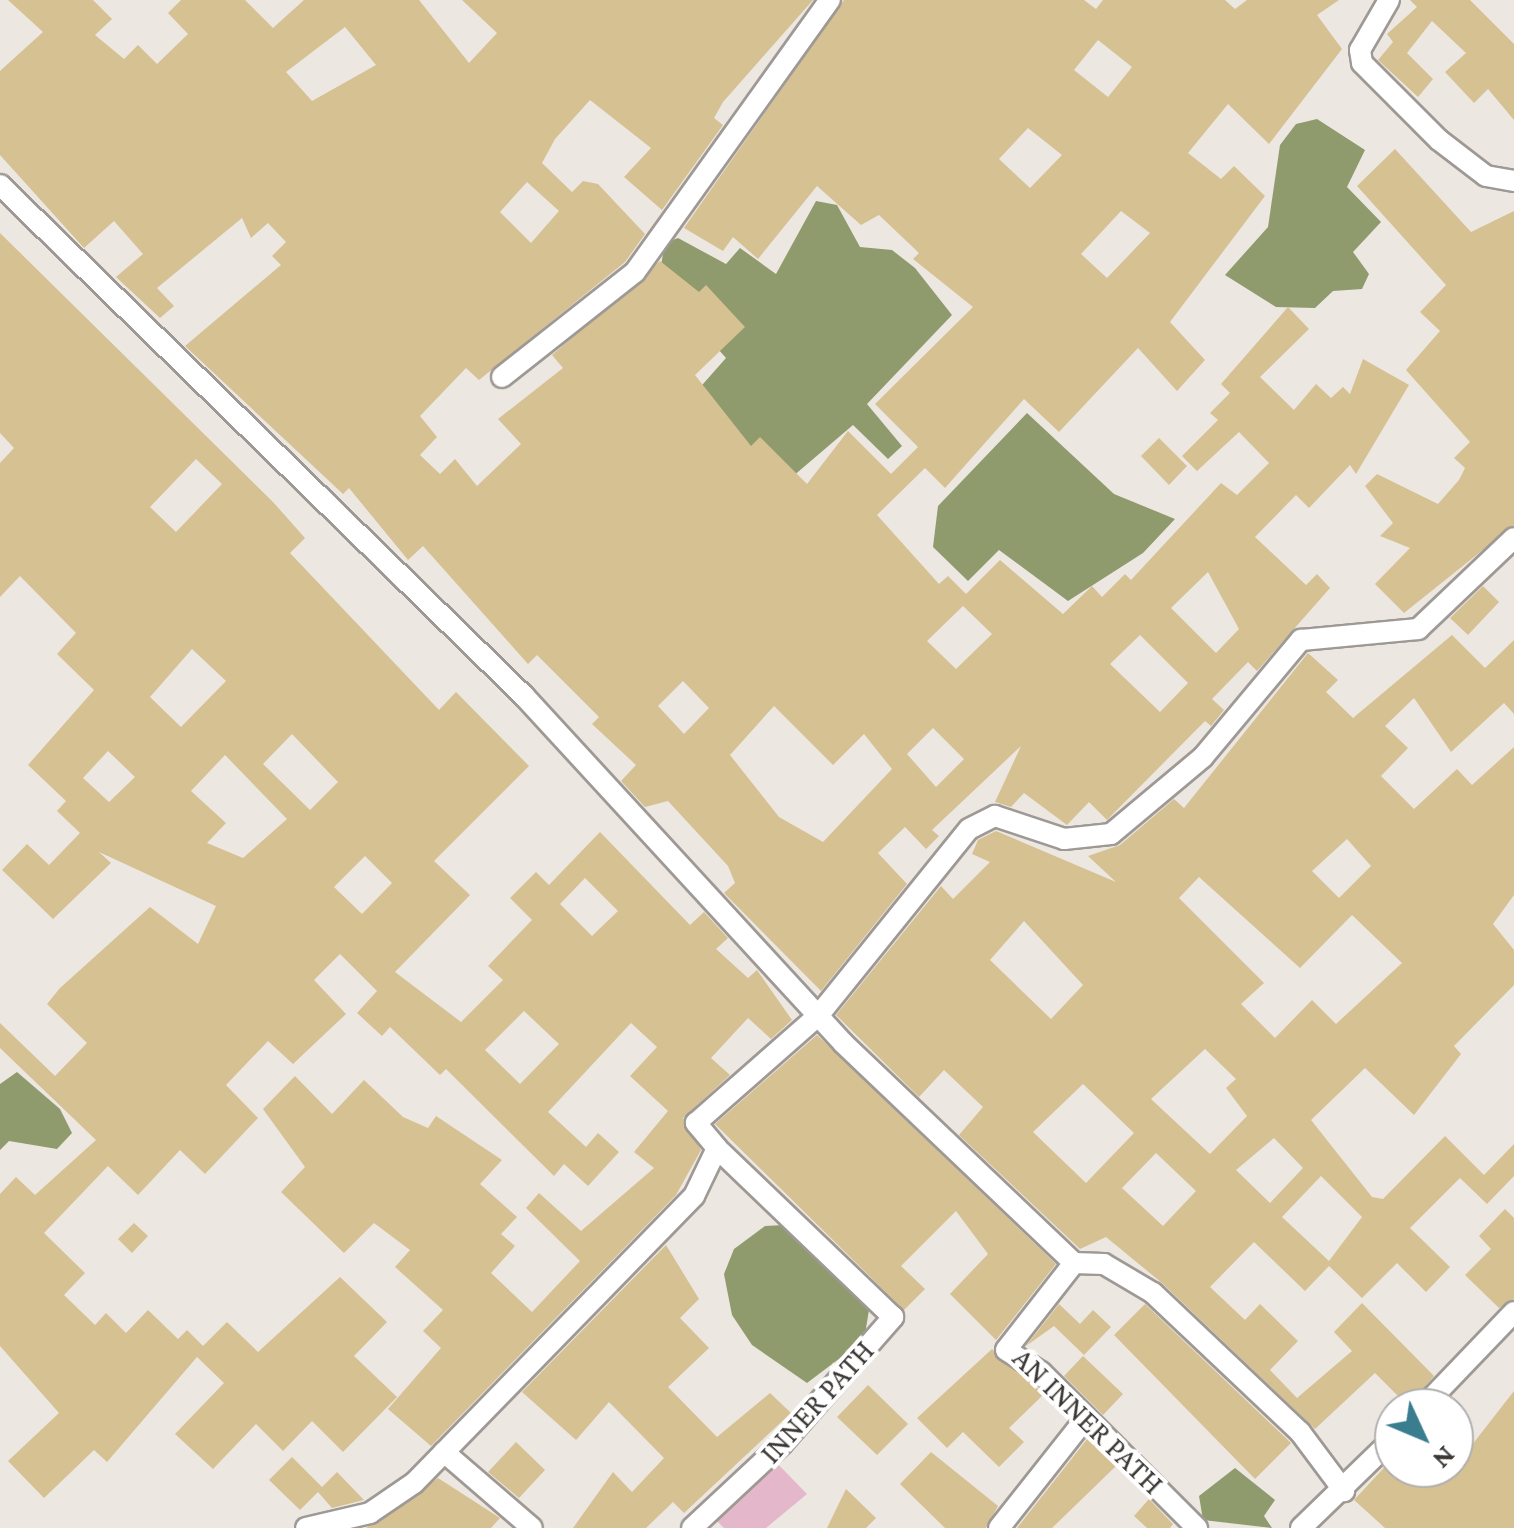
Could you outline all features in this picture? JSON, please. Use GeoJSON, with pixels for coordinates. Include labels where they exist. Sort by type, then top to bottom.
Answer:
{"type":"FeatureCollection","features":[{"type":"Feature","properties":{"kind":"street"},"geometry":{"type":"LineString","coordinates":[[502,376],[635,272],[830,0]]}},
{"type":"Feature","properties":{"kind":"street"},"geometry":{"type":"LineString","coordinates":[[1389,0],[1360,50],[1362,63],[1440,140],[1486,176],[1514,181]]}},
{"type":"Feature","properties":{"kind":"street"},"geometry":{"type":"LineString","coordinates":[[0,185],[524,696],[818,1016],[1074,1263],[1104,1264],[1153,1293],[1300,1432],[1344,1491]]}},
{"type":"Feature","properties":{"kind":"street"},"geometry":{"type":"LineString","coordinates":[[306,1528],[370,1513],[444,1452],[694,1196],[717,1148],[696,1123],[818,1016],[969,829],[996,816],[1064,839],[1111,834],[1202,757],[1301,640],[1418,629],[1514,538]]}},
{"type":"Feature","properties":{"kind":"street","name":"INNER PATH"},"geometry":{"type":"LineString","coordinates":[[692,1528],[782,1444],[893,1317],[717,1148]]}},
{"type":"Feature","properties":{"kind":"street","name":"AN INNER PATH"},"geometry":{"type":"LineString","coordinates":[[1074,1263],[1006,1350],[1041,1372],[1082,1423],[1101,1428],[1197,1528]]}},
{"type":"Feature","properties":{"kind":"street"},"geometry":{"type":"LineString","coordinates":[[1441,1388],[1514,1312]]}},
{"type":"Feature","properties":{"kind":"street"},"geometry":{"type":"LineString","coordinates":[[999,1528],[1010,1504],[1082,1423]]}},
{"type":"Feature","properties":{"kind":"street"},"geometry":{"type":"LineString","coordinates":[[444,1452],[532,1528]]}},
{"type":"Feature","properties":{"kind":"street"},"geometry":{"type":"LineString","coordinates":[[1304,1527],[1374,1459]]}},
{"type":"Feature","properties":{"kind":"shaded area"},"geometry":{"type":"Polygon","coordinates":[[[1317,119],[1365,150],[1347,187],[1381,222],[1353,252],[1369,274],[1362,289],[1333,291],[1315,308],[1276,307],[1225,275],[1268,227],[1280,145],[1296,124],[1317,119]]]}},
{"type":"Feature","properties":{"kind":"shaded area"},"geometry":{"type":"Polygon","coordinates":[[[816,201],[837,205],[860,247],[892,250],[915,268],[952,315],[867,404],[902,446],[888,459],[853,425],[785,483],[688,401],[726,358],[658,282],[665,243],[678,238],[726,264],[740,248],[776,274],[816,201]]]}},
{"type":"Feature","properties":{"kind":"shaded area"},"geometry":{"type":"Polygon","coordinates":[[[1027,413],[1114,494],[1175,519],[1143,553],[1068,601],[999,550],[968,581],[933,547],[938,506],[1027,413]]]}},
{"type":"Feature","properties":{"kind":"shaded area"},"geometry":{"type":"Polygon","coordinates":[[[17,1072],[60,1109],[72,1133],[57,1149],[9,1141],[0,1150],[0,1084],[17,1072]]]}},
{"type":"Feature","properties":{"kind":"shaded area"},"geometry":{"type":"Polygon","coordinates":[[[784,1225],[869,1310],[864,1340],[807,1383],[752,1345],[732,1315],[724,1274],[734,1249],[765,1226],[784,1225]]]}},
{"type":"Feature","properties":{"kind":"shaded area"},"geometry":{"type":"Polygon","coordinates":[[[770,1456],[807,1494],[766,1528],[724,1528],[710,1514],[770,1456]]]}},
{"type":"Feature","properties":{"kind":"shaded area"},"geometry":{"type":"Polygon","coordinates":[[[1235,1468],[1275,1500],[1264,1516],[1272,1528],[1203,1520],[1199,1496],[1235,1468]]]}},
{"type":"Feature","properties":{"kind":"building"},"geometry":{"type":"Polygon","coordinates":[[[8,0],[93,0],[112,19],[95,35],[124,59],[138,45],[157,64],[188,34],[168,13],[181,0],[245,0],[273,28],[304,0],[419,0],[469,63],[497,33],[462,0],[813,0],[723,102],[714,118],[723,125],[662,210],[624,177],[651,148],[590,100],[555,139],[542,163],[572,192],[583,181],[598,184],[645,234],[625,262],[479,380],[466,368],[420,416],[437,437],[420,455],[440,474],[455,459],[477,486],[521,444],[498,419],[563,368],[552,355],[660,261],[699,292],[706,285],[745,327],[695,375],[751,446],[760,437],[807,484],[848,431],[891,474],[918,447],[875,404],[973,307],[913,259],[919,253],[879,215],[861,225],[817,186],[758,259],[733,237],[723,251],[684,228],[844,0],[1084,0],[1096,9],[1103,0],[1225,0],[1235,9],[1247,0],[1339,0],[1317,15],[1342,49],[1269,144],[1228,104],[1188,153],[1221,179],[1234,166],[1265,196],[1170,322],[1205,360],[1177,391],[1138,348],[1059,432],[1024,399],[945,488],[925,468],[877,515],[939,584],[948,576],[966,594],[1000,560],[1063,614],[1092,586],[1102,597],[1125,574],[1131,580],[1221,483],[1237,495],[1269,463],[1239,432],[1197,471],[1182,456],[1218,420],[1210,413],[1230,393],[1221,384],[1288,307],[1309,329],[1260,377],[1294,410],[1316,384],[1331,398],[1343,387],[1350,394],[1363,359],[1409,385],[1356,474],[1350,465],[1309,508],[1296,495],[1255,537],[1306,585],[1317,574],[1330,588],[1257,671],[1248,662],[1212,699],[1224,710],[1211,726],[1205,721],[1107,820],[1089,802],[1067,825],[1024,793],[1011,807],[995,802],[1021,746],[932,830],[939,836],[926,849],[905,827],[878,853],[907,884],[821,991],[724,893],[735,883],[728,866],[668,801],[645,807],[621,781],[636,765],[592,724],[599,717],[537,655],[528,664],[423,546],[408,560],[349,488],[343,494],[185,346],[281,265],[272,256],[286,242],[268,223],[251,238],[242,218],[157,288],[174,306],[160,318],[116,277],[143,254],[114,221],[84,248],[0,155],[0,71],[43,32],[8,0]],[[345,27],[286,72],[312,101],[376,65],[345,27]],[[1098,40],[1074,70],[1108,97],[1132,67],[1098,40]],[[1028,128],[999,159],[1030,188],[1062,155],[1028,128]],[[527,182],[500,212],[531,243],[559,211],[527,182]],[[1121,211],[1081,254],[1107,278],[1150,233],[1121,211]],[[1208,572],[1171,608],[1216,653],[1239,629],[1208,572]],[[963,606],[927,641],[956,669],[992,634],[963,606]],[[1140,635],[1110,664],[1160,712],[1188,683],[1140,635]],[[683,681],[658,706],[684,734],[709,708],[683,681]],[[774,706],[730,755],[779,817],[823,842],[892,769],[864,734],[833,765],[774,706]],[[933,728],[907,754],[936,787],[964,759],[933,728]]]}},
{"type":"Feature","properties":{"kind":"building"},"geometry":{"type":"Polygon","coordinates":[[[1410,0],[1470,0],[1514,44],[1514,120],[1488,89],[1474,103],[1445,72],[1466,53],[1432,21],[1407,53],[1433,79],[1418,97],[1378,60],[1393,42],[1387,34],[1417,7],[1410,0]]]}},
{"type":"Feature","properties":{"kind":"building"},"geometry":{"type":"Polygon","coordinates":[[[1395,149],[1471,232],[1514,211],[1514,525],[1404,613],[1375,584],[1410,548],[1380,536],[1393,523],[1365,486],[1377,474],[1438,504],[1459,480],[1465,468],[1454,458],[1470,442],[1406,370],[1440,331],[1420,312],[1446,285],[1357,186],[1395,149]]]}},
{"type":"Feature","properties":{"kind":"building"},"geometry":{"type":"Polygon","coordinates":[[[0,233],[273,502],[305,538],[290,553],[439,710],[456,692],[529,766],[434,861],[470,895],[395,972],[461,1022],[503,980],[488,966],[532,920],[510,898],[536,872],[549,885],[600,832],[690,925],[704,912],[728,938],[716,949],[748,978],[757,970],[792,1020],[771,1039],[748,1018],[711,1058],[730,1075],[683,1118],[701,1150],[676,1195],[431,1446],[388,1409],[441,1348],[423,1331],[443,1310],[395,1267],[410,1250],[374,1223],[344,1253],[281,1192],[305,1167],[263,1109],[295,1076],[332,1114],[364,1080],[403,1117],[428,1128],[436,1116],[502,1160],[480,1184],[517,1217],[501,1234],[515,1246],[491,1273],[532,1312],[580,1261],[526,1208],[539,1193],[581,1231],[654,1168],[634,1152],[668,1111],[630,1076],[657,1047],[631,1023],[548,1112],[586,1147],[598,1133],[619,1152],[588,1186],[564,1164],[554,1176],[446,1069],[440,1075],[390,1027],[382,1036],[357,1013],[377,991],[340,954],[314,980],[346,1014],[293,1064],[268,1041],[226,1085],[258,1118],[205,1174],[180,1150],[138,1195],[108,1166],[44,1233],[85,1273],[64,1295],[95,1325],[106,1313],[126,1333],[148,1310],[178,1339],[187,1330],[203,1346],[227,1322],[258,1352],[340,1277],[387,1322],[354,1356],[397,1397],[343,1452],[312,1421],[283,1451],[256,1424],[213,1469],[175,1434],[224,1383],[197,1357],[107,1462],[94,1450],[44,1498],[8,1461],[59,1413],[0,1346],[0,1194],[16,1177],[35,1195],[96,1140],[0,1048],[0,1023],[55,1076],[87,1043],[47,1004],[60,988],[150,907],[198,944],[216,906],[99,852],[111,863],[53,919],[2,870],[27,844],[49,865],[80,833],[57,811],[66,801],[28,765],[94,690],[57,654],[76,633],[20,576],[0,597],[0,463],[14,448],[0,433],[0,233]],[[196,459],[150,507],[176,532],[222,484],[196,459]],[[192,649],[150,697],[181,727],[226,681],[192,649]],[[292,734],[263,764],[310,810],[338,782],[292,734]],[[108,751],[83,778],[109,802],[135,777],[108,751]],[[225,755],[191,791],[226,823],[207,843],[243,858],[287,819],[225,755]],[[365,856],[334,887],[362,914],[392,883],[365,856]],[[585,878],[560,904],[592,936],[618,911],[585,878]],[[524,1011],[485,1050],[520,1084],[559,1044],[524,1011]]]}},
{"type":"Feature","properties":{"kind":"building"},"geometry":{"type":"Polygon","coordinates":[[[1159,438],[1187,466],[1169,485],[1141,456],[1159,438]]]}},
{"type":"Feature","properties":{"kind":"building"},"geometry":{"type":"Polygon","coordinates":[[[1483,586],[1499,602],[1468,635],[1450,618],[1483,586]]]}},
{"type":"Feature","properties":{"kind":"building"},"geometry":{"type":"Polygon","coordinates":[[[1452,635],[1485,668],[1514,640],[1514,714],[1504,703],[1451,752],[1414,698],[1385,726],[1408,748],[1381,776],[1414,809],[1457,769],[1472,785],[1514,747],[1514,895],[1493,924],[1514,950],[1514,985],[1454,1046],[1461,1054],[1414,1115],[1365,1068],[1311,1120],[1372,1197],[1383,1199],[1445,1136],[1484,1175],[1514,1144],[1514,1176],[1487,1204],[1460,1178],[1410,1228],[1450,1267],[1426,1292],[1397,1263],[1362,1298],[1329,1266],[1305,1291],[1254,1242],[1210,1287],[1245,1320],[1260,1304],[1298,1341],[1270,1370],[1297,1398],[1352,1351],[1334,1332],[1362,1303],[1434,1376],[1424,1388],[1390,1388],[1375,1373],[1315,1429],[1162,1283],[1106,1237],[1080,1249],[959,1135],[983,1107],[944,1070],[919,1097],[836,1015],[941,886],[953,899],[990,862],[972,854],[978,840],[996,831],[1116,882],[1088,856],[1120,845],[1174,799],[1184,808],[1308,653],[1338,680],[1326,692],[1353,718],[1452,635]],[[1347,839],[1312,871],[1339,898],[1371,866],[1347,839]],[[1199,877],[1179,898],[1264,983],[1241,1004],[1275,1038],[1312,1000],[1336,1024],[1402,963],[1352,915],[1300,968],[1199,877]],[[1024,921],[990,960],[1051,1019],[1083,985],[1024,921]],[[1205,1049],[1151,1099],[1210,1154],[1247,1116],[1226,1088],[1236,1079],[1205,1049]],[[1083,1084],[1033,1132],[1086,1183],[1134,1133],[1083,1084]],[[1274,1138],[1236,1170],[1270,1203],[1303,1168],[1274,1138]],[[1156,1153],[1122,1188],[1163,1226],[1196,1191],[1156,1153]],[[1321,1176],[1282,1217],[1329,1261],[1362,1217],[1321,1176]]]}},
{"type":"Feature","properties":{"kind":"building"},"geometry":{"type":"Polygon","coordinates":[[[817,1035],[1056,1264],[996,1340],[950,1294],[988,1254],[956,1211],[901,1266],[925,1289],[904,1310],[715,1124],[817,1035]]]}},
{"type":"Feature","properties":{"kind":"building"},"geometry":{"type":"Polygon","coordinates":[[[1505,1209],[1514,1218],[1514,1299],[1499,1308],[1465,1275],[1491,1249],[1479,1236],[1505,1209]]]}},
{"type":"Feature","properties":{"kind":"building"},"geometry":{"type":"Polygon","coordinates":[[[134,1223],[148,1236],[132,1253],[118,1239],[134,1223]]]}},
{"type":"Feature","properties":{"kind":"building"},"geometry":{"type":"Polygon","coordinates":[[[666,1245],[699,1299],[680,1318],[709,1348],[668,1387],[717,1437],[770,1393],[791,1413],[684,1513],[673,1502],[646,1528],[573,1528],[613,1472],[632,1492],[664,1458],[609,1402],[576,1440],[522,1392],[666,1245]]]}},
{"type":"Feature","properties":{"kind":"building"},"geometry":{"type":"Polygon","coordinates":[[[1059,1304],[1080,1324],[1093,1310],[1111,1327],[1084,1355],[1054,1326],[1026,1346],[1059,1304]]]}},
{"type":"Feature","properties":{"kind":"building"},"geometry":{"type":"Polygon","coordinates":[[[1145,1304],[1291,1443],[1255,1479],[1114,1335],[1145,1304]]]}},
{"type":"Feature","properties":{"kind":"building"},"geometry":{"type":"Polygon","coordinates":[[[992,1349],[1044,1394],[1009,1428],[1024,1442],[999,1467],[963,1432],[947,1448],[917,1418],[992,1349]]]}},
{"type":"Feature","properties":{"kind":"building"},"geometry":{"type":"Polygon","coordinates":[[[1083,1356],[1123,1394],[1103,1415],[1064,1376],[1083,1356]]]}},
{"type":"Feature","properties":{"kind":"building"},"geometry":{"type":"Polygon","coordinates":[[[868,1385],[908,1424],[877,1455],[837,1417],[868,1385]]]}},
{"type":"Feature","properties":{"kind":"building"},"geometry":{"type":"Polygon","coordinates":[[[1514,1391],[1514,1528],[1385,1528],[1354,1500],[1374,1478],[1374,1488],[1474,1488],[1474,1442],[1514,1391]]]}},
{"type":"Feature","properties":{"kind":"building"},"geometry":{"type":"Polygon","coordinates":[[[1088,1438],[1116,1466],[1052,1528],[1017,1528],[1088,1438]]]}},
{"type":"Feature","properties":{"kind":"building"},"geometry":{"type":"Polygon","coordinates":[[[516,1442],[545,1470],[519,1498],[488,1472],[516,1442]]]}},
{"type":"Feature","properties":{"kind":"building"},"geometry":{"type":"Polygon","coordinates":[[[931,1452],[998,1506],[986,1528],[945,1528],[900,1484],[931,1452]]]}},
{"type":"Feature","properties":{"kind":"building"},"geometry":{"type":"Polygon","coordinates":[[[292,1457],[322,1487],[337,1472],[364,1500],[332,1508],[318,1492],[300,1510],[269,1480],[292,1457]]]}},
{"type":"Feature","properties":{"kind":"building"},"geometry":{"type":"Polygon","coordinates":[[[438,1478],[500,1518],[491,1528],[366,1528],[438,1478]]]}},
{"type":"Feature","properties":{"kind":"building"},"geometry":{"type":"Polygon","coordinates":[[[846,1489],[876,1518],[866,1528],[827,1528],[846,1489]]]}},
{"type":"Feature","properties":{"kind":"building"},"geometry":{"type":"Polygon","coordinates":[[[1149,1499],[1173,1524],[1170,1528],[1147,1528],[1134,1516],[1149,1499]]]}}]}
